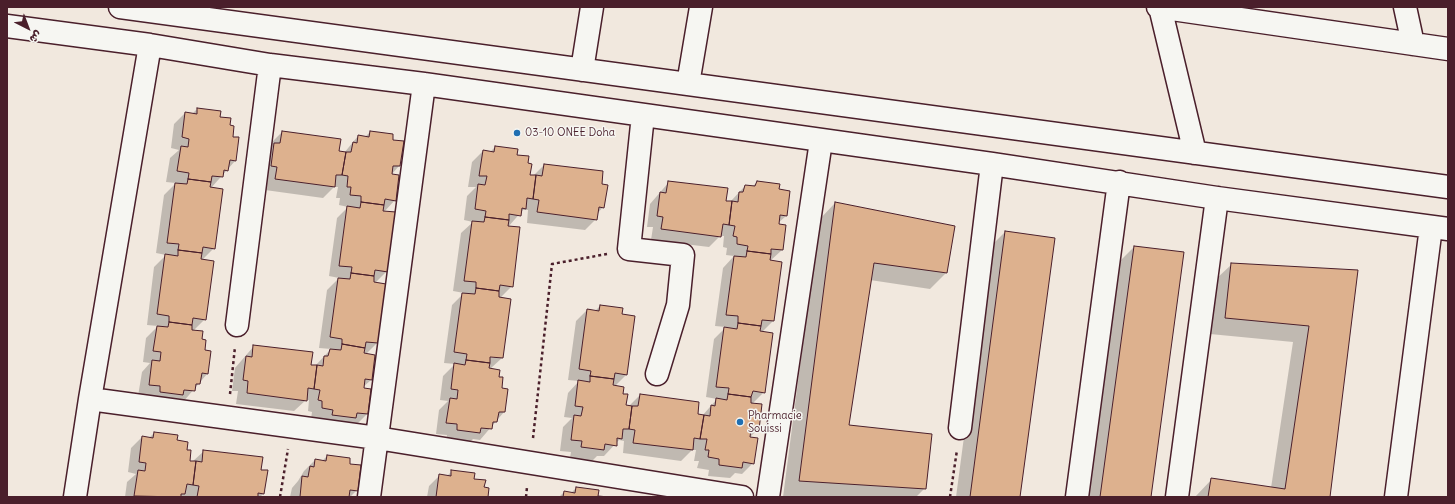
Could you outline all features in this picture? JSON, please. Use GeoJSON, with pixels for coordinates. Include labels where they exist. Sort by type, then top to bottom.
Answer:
{"type":"FeatureCollection","features":[{"type":"Feature","properties":{"kind":"street"},"geometry":{"type":"LineString","coordinates":[[120,7],[1195,154],[1448,187]]}},
{"type":"Feature","properties":{"kind":"street"},"geometry":{"type":"LineString","coordinates":[[582,70],[592,7]]}},
{"type":"Feature","properties":{"kind":"street"},"geometry":{"type":"LineString","coordinates":[[688,84],[701,7]]}},
{"type":"Feature","properties":{"kind":"street"},"geometry":{"type":"LineString","coordinates":[[1195,154],[1159,7],[1282,16],[1413,44],[1448,49]]}},
{"type":"Feature","properties":{"kind":"street"},"geometry":{"type":"LineString","coordinates":[[1405,7],[1413,44]]}},
{"type":"Feature","properties":{"kind":"street"},"geometry":{"type":"LineString","coordinates":[[7,26],[150,45],[270,65],[424,84],[1119,182],[1217,198],[1440,228],[1396,497]]}},
{"type":"Feature","properties":{"kind":"street"},"geometry":{"type":"LineString","coordinates":[[76,497],[90,399],[150,45]]}},
{"type":"Feature","properties":{"kind":"street"},"geometry":{"type":"LineString","coordinates":[[238,325],[270,65]]}},
{"type":"Feature","properties":{"kind":"street"},"geometry":{"type":"LineString","coordinates":[[369,497],[424,84]]}},
{"type":"Feature","properties":{"kind":"street"},"geometry":{"type":"LineString","coordinates":[[643,116],[629,249],[683,255],[678,305],[657,374]]}},
{"type":"Feature","properties":{"kind":"street"},"geometry":{"type":"LineString","coordinates":[[768,497],[821,141]]}},
{"type":"Feature","properties":{"kind":"street"},"geometry":{"type":"LineString","coordinates":[[960,428],[992,164]]}},
{"type":"Feature","properties":{"kind":"street"},"geometry":{"type":"LineString","coordinates":[[1077,497],[1119,182]]}},
{"type":"Feature","properties":{"kind":"street"},"geometry":{"type":"LineString","coordinates":[[1177,497],[1217,198]]}},
{"type":"Feature","properties":{"kind":"street"},"geometry":{"type":"LineString","coordinates":[[90,399],[227,416],[292,427],[377,438],[742,497]]}},
{"type":"Feature","properties":{"kind":"path"},"geometry":{"type":"LineString","coordinates":[[526,497],[552,264],[629,249]]}},
{"type":"Feature","properties":{"kind":"path"},"geometry":{"type":"LineString","coordinates":[[227,416],[238,325]]}},
{"type":"Feature","properties":{"kind":"path"},"geometry":{"type":"LineString","coordinates":[[280,497],[292,427]]}},
{"type":"Feature","properties":{"kind":"path"},"geometry":{"type":"LineString","coordinates":[[950,497],[960,428]]}},
{"type":"Feature","properties":{"kind":"building"},"geometry":{"type":"Polygon","coordinates":[[[197,108],[221,111],[220,117],[231,118],[230,125],[234,126],[233,137],[239,137],[236,161],[230,160],[228,171],[224,170],[223,177],[212,176],[211,182],[188,179],[189,173],[177,171],[181,146],[188,147],[189,139],[182,137],[185,112],[197,114],[197,108]]]}},
{"type":"Feature","properties":{"kind":"building"},"geometry":{"type":"Polygon","coordinates":[[[282,131],[341,139],[339,151],[346,152],[342,175],[336,175],[335,187],[275,179],[277,167],[271,166],[274,143],[280,143],[282,131]]]}},
{"type":"Feature","properties":{"kind":"building"},"geometry":{"type":"Polygon","coordinates":[[[370,131],[393,134],[393,140],[404,141],[400,166],[393,166],[392,174],[399,175],[396,201],[385,199],[384,205],[361,202],[361,196],[350,195],[351,187],[347,187],[348,176],[342,175],[346,152],[351,152],[353,142],[357,143],[358,135],[369,137],[370,131]]]}},
{"type":"Feature","properties":{"kind":"building"},"geometry":{"type":"Polygon","coordinates":[[[495,146],[518,149],[517,155],[529,156],[528,163],[532,164],[530,175],[536,175],[533,199],[527,198],[526,209],[522,208],[521,216],[509,214],[509,220],[485,217],[486,211],[475,209],[478,184],[485,185],[487,176],[479,176],[483,150],[494,152],[495,146]]]}},
{"type":"Feature","properties":{"kind":"building"},"geometry":{"type":"Polygon","coordinates":[[[544,164],[603,171],[602,184],[608,185],[604,208],[599,207],[597,220],[537,212],[539,200],[533,199],[536,175],[542,176],[544,164]]]}},
{"type":"Feature","properties":{"kind":"building"},"geometry":{"type":"Polygon","coordinates":[[[188,179],[211,182],[210,187],[223,189],[215,249],[203,247],[202,253],[178,250],[179,244],[167,243],[175,183],[187,184],[188,179]]]}},
{"type":"Feature","properties":{"kind":"building"},"geometry":{"type":"Polygon","coordinates":[[[668,181],[728,188],[726,201],[732,201],[729,225],[723,224],[721,237],[661,229],[663,217],[657,216],[660,192],[666,193],[668,181]]]}},
{"type":"Feature","properties":{"kind":"building"},"geometry":{"type":"Polygon","coordinates":[[[757,181],[780,184],[779,189],[790,191],[787,216],[780,215],[779,224],[786,225],[783,250],[771,249],[771,254],[747,251],[748,246],[737,244],[737,237],[733,236],[735,226],[729,225],[732,201],[738,202],[739,192],[743,192],[745,185],[755,186],[757,181]]]}},
{"type":"Feature","properties":{"kind":"building"},"geometry":{"type":"Polygon","coordinates":[[[361,202],[384,205],[383,211],[396,212],[388,272],[375,270],[374,276],[351,273],[352,267],[339,266],[347,206],[360,208],[361,202]]]}},
{"type":"Feature","properties":{"kind":"building"},"geometry":{"type":"Polygon","coordinates":[[[835,202],[955,226],[947,273],[874,263],[849,425],[932,434],[926,489],[799,481],[835,202]]]}},
{"type":"Feature","properties":{"kind":"building"},"geometry":{"type":"Polygon","coordinates":[[[485,217],[509,220],[508,226],[520,227],[513,287],[500,285],[499,291],[476,288],[476,282],[464,281],[472,221],[484,222],[485,217]]]}},
{"type":"Feature","properties":{"kind":"building"},"geometry":{"type":"Polygon","coordinates":[[[1005,231],[1055,238],[1020,497],[970,497],[1005,231]]]}},
{"type":"Feature","properties":{"kind":"building"},"geometry":{"type":"Polygon","coordinates":[[[1134,246],[1184,252],[1151,497],[1100,497],[1134,246]]]}},
{"type":"Feature","properties":{"kind":"building"},"geometry":{"type":"Polygon","coordinates":[[[178,250],[202,253],[201,259],[214,261],[206,320],[193,318],[192,325],[169,322],[169,316],[157,314],[165,254],[178,256],[178,250]]]}},
{"type":"Feature","properties":{"kind":"building"},"geometry":{"type":"Polygon","coordinates":[[[747,251],[771,254],[770,260],[782,262],[774,321],[762,320],[761,326],[738,323],[738,316],[726,315],[734,256],[746,257],[747,251]]]}},
{"type":"Feature","properties":{"kind":"building"},"geometry":{"type":"Polygon","coordinates":[[[1231,263],[1358,270],[1330,497],[1208,497],[1211,478],[1285,489],[1309,326],[1225,318],[1231,263]]]}},
{"type":"Feature","properties":{"kind":"building"},"geometry":{"type":"Polygon","coordinates":[[[351,273],[374,276],[374,282],[386,284],[378,343],[366,342],[365,348],[342,344],[342,339],[330,337],[338,278],[350,279],[351,273]]]}},
{"type":"Feature","properties":{"kind":"building"},"geometry":{"type":"Polygon","coordinates":[[[476,288],[499,291],[499,297],[511,299],[503,358],[490,357],[490,363],[466,360],[467,354],[454,352],[462,293],[475,294],[476,288]]]}},
{"type":"Feature","properties":{"kind":"building"},"geometry":{"type":"Polygon","coordinates":[[[600,305],[623,308],[622,314],[635,316],[627,375],[615,373],[614,379],[590,376],[591,371],[579,369],[587,309],[599,311],[600,305]]]}},
{"type":"Feature","properties":{"kind":"building"},"geometry":{"type":"Polygon","coordinates":[[[169,322],[192,325],[192,330],[203,331],[202,339],[206,340],[205,350],[211,351],[208,374],[202,373],[200,384],[196,384],[195,391],[184,390],[183,395],[160,392],[160,386],[149,385],[152,360],[160,361],[161,352],[153,351],[157,326],[168,327],[169,322]]]}},
{"type":"Feature","properties":{"kind":"building"},"geometry":{"type":"Polygon","coordinates":[[[738,323],[761,326],[760,331],[773,333],[765,393],[753,391],[751,397],[728,394],[729,388],[716,387],[724,327],[737,329],[738,323]]]}},
{"type":"Feature","properties":{"kind":"building"},"geometry":{"type":"Polygon","coordinates":[[[342,344],[365,348],[364,353],[375,355],[372,380],[365,379],[364,388],[371,389],[368,414],[357,413],[356,418],[332,415],[333,410],[322,408],[322,401],[318,400],[320,390],[314,389],[317,365],[323,366],[324,356],[328,356],[330,349],[341,350],[342,344]]]}},
{"type":"Feature","properties":{"kind":"building"},"geometry":{"type":"Polygon","coordinates":[[[253,345],[313,352],[311,365],[317,365],[314,389],[308,388],[307,401],[247,393],[248,381],[243,380],[246,356],[252,357],[253,345]]]}},
{"type":"Feature","properties":{"kind":"building"},"geometry":{"type":"Polygon","coordinates":[[[466,360],[490,363],[489,368],[500,370],[499,377],[503,377],[502,388],[508,389],[505,412],[499,412],[497,422],[493,422],[492,429],[481,428],[480,433],[457,430],[457,424],[446,423],[450,398],[457,399],[458,390],[451,389],[454,363],[465,365],[466,360]]]}},
{"type":"Feature","properties":{"kind":"building"},"geometry":{"type":"Polygon","coordinates":[[[590,376],[614,379],[613,385],[624,387],[623,394],[628,394],[626,405],[632,406],[629,429],[623,429],[622,439],[617,438],[617,446],[605,444],[604,450],[581,447],[582,441],[571,440],[574,415],[581,416],[583,407],[575,406],[578,380],[590,382],[590,376]]]}},
{"type":"Feature","properties":{"kind":"building"},"geometry":{"type":"Polygon","coordinates":[[[640,394],[699,402],[698,414],[704,415],[700,439],[694,438],[693,450],[633,443],[635,430],[629,429],[632,406],[638,406],[640,394]]]}},
{"type":"Feature","properties":{"kind":"building"},"geometry":{"type":"Polygon","coordinates":[[[728,394],[751,397],[751,403],[762,404],[759,430],[751,429],[750,437],[758,438],[754,464],[743,462],[742,468],[719,465],[719,459],[708,457],[709,450],[705,450],[707,439],[700,439],[704,415],[710,416],[711,405],[715,406],[716,398],[727,400],[728,394]]]}},
{"type":"Feature","properties":{"kind":"building"},"geometry":{"type":"Polygon","coordinates":[[[154,432],[178,435],[177,440],[188,442],[187,450],[191,450],[190,461],[196,461],[193,485],[187,484],[185,494],[181,494],[181,497],[134,496],[138,470],[145,471],[146,463],[139,462],[142,436],[153,438],[154,432]]]}},
{"type":"Feature","properties":{"kind":"building"},"geometry":{"type":"Polygon","coordinates":[[[203,450],[263,457],[261,470],[268,470],[264,494],[258,493],[258,497],[197,497],[199,486],[193,485],[196,461],[202,462],[203,450]]]}},
{"type":"Feature","properties":{"kind":"building"},"geometry":{"type":"Polygon","coordinates":[[[327,455],[350,458],[350,464],[361,465],[358,491],[350,490],[349,497],[300,497],[302,476],[308,477],[310,466],[314,467],[315,459],[326,461],[327,455]]]}},
{"type":"Feature","properties":{"kind":"building"},"geometry":{"type":"Polygon","coordinates":[[[451,470],[475,473],[474,479],[486,480],[484,487],[489,488],[488,497],[436,497],[439,474],[451,476],[451,470]]]}},
{"type":"Feature","properties":{"kind":"building"},"geometry":{"type":"Polygon","coordinates":[[[576,487],[599,490],[598,496],[609,497],[563,497],[564,491],[575,493],[576,487]]]}},
{"type":"Feature","properties":{"kind":"place","name":"03-10 ONEE Doha"},"geometry":{"type":"Point","coordinates":[517,133]}},
{"type":"Feature","properties":{"kind":"place","name":"Pharmacie Souissi"},"geometry":{"type":"Point","coordinates":[740,422]}}]}
